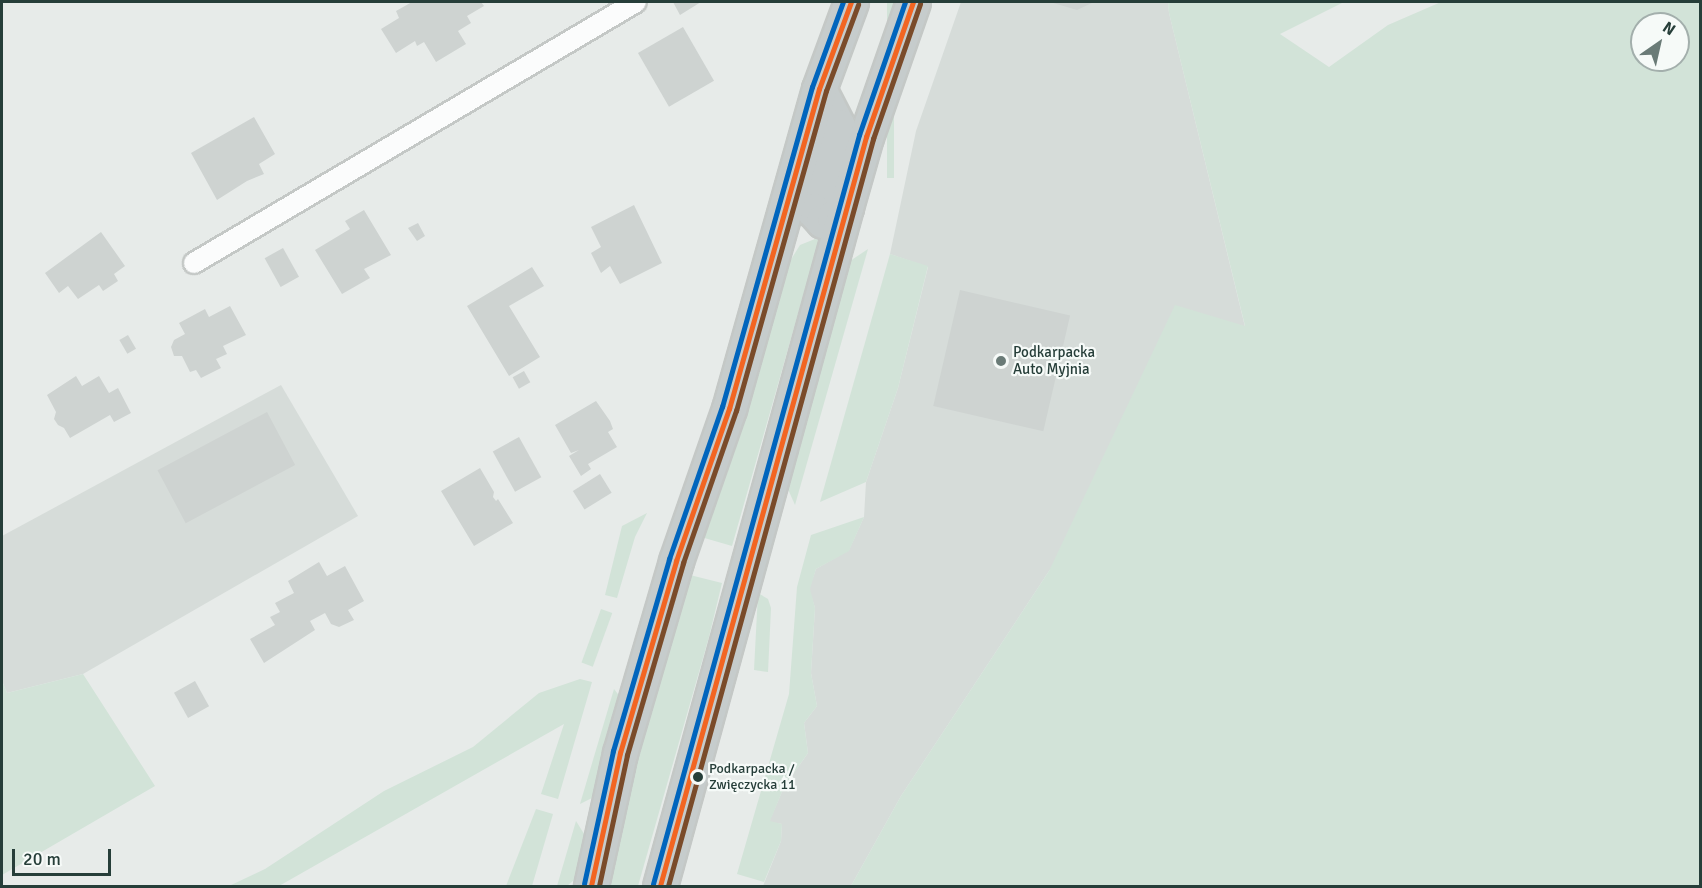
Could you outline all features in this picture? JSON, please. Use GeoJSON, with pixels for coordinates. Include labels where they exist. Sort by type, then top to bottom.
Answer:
{"type":"FeatureCollection","features":[{"type":"Feature","properties":{"kind":"highway"},"geometry":{"type":"LineString","coordinates":[[591,886],[620,753],[679,550],[729,409],[819,89],[851,2]]}},
{"type":"Feature","properties":{"kind":"highway"},"geometry":{"type":"LineString","coordinates":[[660,886],[866,136],[913,2]]}},
{"type":"Feature","properties":{"kind":"highway"},"geometry":{"type":"LineString","coordinates":[[819,89],[838,126],[813,210],[823,222],[834,218],[846,207]]}},
{"type":"Feature","properties":{"kind":"lane"},"geometry":{"type":"LineString","coordinates":[[194,263],[636,2]]}},
{"type":"Feature","properties":{"kind":"shaded area"},"geometry":{"type":"Polygon","coordinates":[[[961,2],[1168,2],[1245,327],[1049,571],[901,796],[851,886],[763,886],[781,841],[782,824],[769,822],[784,787],[808,753],[804,723],[817,706],[811,673],[815,608],[809,589],[816,569],[849,550],[864,517],[866,482],[898,388],[928,267],[890,254],[916,131],[961,2]]]}},
{"type":"Feature","properties":{"kind":"shaded area"},"geometry":{"type":"Polygon","coordinates":[[[281,385],[358,516],[83,674],[7,693],[2,681],[2,536],[281,385]]]}},
{"type":"Feature","properties":{"kind":"green space"},"geometry":{"type":"Polygon","coordinates":[[[887,2],[894,2],[894,178],[887,178],[887,2]]]}},
{"type":"Feature","properties":{"kind":"green space"},"geometry":{"type":"Polygon","coordinates":[[[1168,2],[1344,2],[1280,34],[1329,67],[1388,25],[1441,2],[1700,2],[1700,886],[851,886],[901,796],[1049,571],[1175,305],[1245,326],[1168,2]]]}},
{"type":"Feature","properties":{"kind":"green space"},"geometry":{"type":"Polygon","coordinates":[[[815,239],[819,240],[732,546],[701,537],[734,448],[787,266],[800,245],[815,239]]]}},
{"type":"Feature","properties":{"kind":"green space"},"geometry":{"type":"Polygon","coordinates":[[[868,249],[795,505],[787,487],[850,261],[868,249]]]}},
{"type":"Feature","properties":{"kind":"green space"},"geometry":{"type":"Polygon","coordinates":[[[890,254],[928,266],[898,388],[866,482],[820,502],[890,254]]]}},
{"type":"Feature","properties":{"kind":"green space"},"geometry":{"type":"Polygon","coordinates":[[[647,513],[635,537],[617,598],[605,595],[622,526],[647,513]]]}},
{"type":"Feature","properties":{"kind":"green space"},"geometry":{"type":"Polygon","coordinates":[[[864,517],[849,551],[816,569],[810,589],[815,608],[811,673],[817,706],[804,723],[808,753],[784,787],[770,821],[782,824],[781,841],[764,882],[737,874],[789,694],[797,587],[811,535],[864,517]]]}},
{"type":"Feature","properties":{"kind":"green space"},"geometry":{"type":"Polygon","coordinates":[[[690,575],[722,583],[709,637],[638,886],[609,886],[637,753],[690,575]]]}},
{"type":"Feature","properties":{"kind":"green space"},"geometry":{"type":"Polygon","coordinates":[[[758,593],[768,599],[771,608],[768,672],[754,670],[758,593]]]}},
{"type":"Feature","properties":{"kind":"green space"},"geometry":{"type":"Polygon","coordinates":[[[601,609],[612,613],[593,667],[582,663],[601,609]]]}},
{"type":"Feature","properties":{"kind":"green space"},"geometry":{"type":"Polygon","coordinates":[[[83,674],[155,786],[2,875],[2,681],[7,693],[83,674]]]}},
{"type":"Feature","properties":{"kind":"green space"},"geometry":{"type":"Polygon","coordinates":[[[580,679],[592,682],[558,799],[541,794],[564,724],[279,886],[229,886],[265,869],[384,791],[473,747],[539,693],[580,679]]]}},
{"type":"Feature","properties":{"kind":"green space"},"geometry":{"type":"Polygon","coordinates":[[[614,689],[624,702],[598,795],[580,804],[614,689]]]}},
{"type":"Feature","properties":{"kind":"green space"},"geometry":{"type":"Polygon","coordinates":[[[536,809],[553,814],[532,886],[506,886],[536,809]]]}},
{"type":"Feature","properties":{"kind":"green space"},"geometry":{"type":"Polygon","coordinates":[[[576,821],[586,837],[574,880],[567,886],[557,886],[576,821]]]}},
{"type":"Feature","properties":{"kind":"building"},"geometry":{"type":"Polygon","coordinates":[[[412,2],[481,2],[484,6],[467,16],[471,23],[458,31],[466,44],[436,62],[424,42],[417,46],[415,41],[396,53],[381,29],[399,18],[396,11],[412,2]]]}},
{"type":"Feature","properties":{"kind":"building"},"geometry":{"type":"Polygon","coordinates":[[[673,2],[701,2],[680,15],[673,2]]]}},
{"type":"Feature","properties":{"kind":"building"},"geometry":{"type":"Polygon","coordinates":[[[1050,2],[1094,2],[1077,10],[1050,2]]]}},
{"type":"Feature","properties":{"kind":"building"},"geometry":{"type":"Polygon","coordinates":[[[683,27],[714,81],[669,107],[638,53],[683,27]]]}},
{"type":"Feature","properties":{"kind":"building"},"geometry":{"type":"Polygon","coordinates":[[[254,117],[275,154],[259,164],[264,174],[247,181],[217,200],[191,153],[254,117]]]}},
{"type":"Feature","properties":{"kind":"building"},"geometry":{"type":"Polygon","coordinates":[[[634,205],[662,263],[620,284],[610,266],[601,273],[591,253],[601,247],[591,227],[634,205]]]}},
{"type":"Feature","properties":{"kind":"building"},"geometry":{"type":"Polygon","coordinates":[[[364,210],[391,255],[364,269],[370,278],[342,294],[315,250],[350,229],[345,221],[364,210]]]}},
{"type":"Feature","properties":{"kind":"building"},"geometry":{"type":"Polygon","coordinates":[[[418,223],[425,236],[417,241],[408,228],[418,223]]]}},
{"type":"Feature","properties":{"kind":"building"},"geometry":{"type":"Polygon","coordinates":[[[101,232],[125,266],[114,274],[118,281],[103,291],[99,285],[78,299],[68,286],[59,293],[45,273],[101,232]]]}},
{"type":"Feature","properties":{"kind":"building"},"geometry":{"type":"Polygon","coordinates":[[[283,248],[299,277],[281,287],[265,258],[283,248]]]}},
{"type":"Feature","properties":{"kind":"building"},"geometry":{"type":"Polygon","coordinates":[[[532,267],[544,286],[509,306],[540,357],[509,376],[467,306],[532,267]]]}},
{"type":"Feature","properties":{"kind":"building","name":"Podkarpacka Auto Myjnia"},"geometry":{"type":"Polygon","coordinates":[[[960,290],[1070,315],[1043,431],[933,406],[960,290]]]}},
{"type":"Feature","properties":{"kind":"building"},"geometry":{"type":"Polygon","coordinates":[[[230,306],[246,335],[223,346],[227,354],[216,359],[221,368],[201,378],[196,370],[190,372],[182,356],[174,356],[171,347],[174,340],[185,334],[179,323],[205,309],[209,317],[230,306]]]}},
{"type":"Feature","properties":{"kind":"building"},"geometry":{"type":"Polygon","coordinates":[[[128,335],[136,349],[127,354],[119,340],[128,335]]]}},
{"type":"Feature","properties":{"kind":"building"},"geometry":{"type":"Polygon","coordinates":[[[524,371],[530,382],[519,389],[513,377],[524,371]]]}},
{"type":"Feature","properties":{"kind":"building"},"geometry":{"type":"Polygon","coordinates":[[[76,376],[82,386],[99,376],[109,393],[118,388],[131,413],[114,422],[110,415],[70,438],[64,428],[54,419],[56,412],[47,395],[76,376]]]}},
{"type":"Feature","properties":{"kind":"building"},"geometry":{"type":"Polygon","coordinates":[[[596,401],[610,421],[613,429],[608,432],[617,447],[588,464],[591,469],[581,476],[569,456],[579,450],[571,453],[555,425],[596,401]]]}},
{"type":"Feature","properties":{"kind":"building"},"geometry":{"type":"Polygon","coordinates":[[[267,412],[295,465],[186,523],[158,470],[267,412]]]}},
{"type":"Feature","properties":{"kind":"building"},"geometry":{"type":"Polygon","coordinates":[[[519,437],[541,477],[515,492],[493,452],[519,437]]]}},
{"type":"Feature","properties":{"kind":"building"},"geometry":{"type":"Polygon","coordinates":[[[480,468],[494,492],[493,497],[496,501],[498,499],[513,523],[474,546],[441,491],[480,468]]]}},
{"type":"Feature","properties":{"kind":"building"},"geometry":{"type":"Polygon","coordinates":[[[600,474],[612,493],[585,510],[573,491],[600,474]]]}},
{"type":"Feature","properties":{"kind":"building"},"geometry":{"type":"Polygon","coordinates":[[[319,562],[327,576],[345,566],[364,601],[348,610],[354,620],[339,627],[331,624],[325,613],[310,621],[315,630],[264,663],[250,639],[275,625],[270,617],[280,612],[275,603],[294,593],[288,581],[319,562]]]}},
{"type":"Feature","properties":{"kind":"building"},"geometry":{"type":"Polygon","coordinates":[[[195,681],[209,706],[188,718],[174,693],[195,681]]]}},
{"type":"Feature","properties":{"kind":"transit line"},"geometry":{"type":"LineString","coordinates":[[584,884],[613,751],[669,559],[722,407],[812,87],[843,2]]}},
{"type":"Feature","properties":{"kind":"transit line"},"geometry":{"type":"LineString","coordinates":[[591,886],[620,753],[676,561],[729,409],[819,89],[851,2]]}},
{"type":"Feature","properties":{"kind":"transit line"},"geometry":{"type":"LineString","coordinates":[[653,884],[859,135],[905,2]]}},
{"type":"Feature","properties":{"kind":"transit line"},"geometry":{"type":"LineString","coordinates":[[660,886],[866,137],[913,2]]}},
{"type":"Feature","properties":{"kind":"transit line"},"geometry":{"type":"LineString","coordinates":[[668,886],[873,139],[920,4]]}},
{"type":"Feature","properties":{"kind":"transit line"},"geometry":{"type":"LineString","coordinates":[[599,886],[627,755],[683,563],[736,411],[826,91],[858,5]]}},
{"type":"Feature","properties":{"kind":"place","name":"Podkarpacka Auto Myjnia"},"geometry":{"type":"Point","coordinates":[1001,361]}},
{"type":"Feature","properties":{"kind":"place","name":"Podkarpacka / Zwięczycka 11"},"geometry":{"type":"Point","coordinates":[698,777]}}]}
